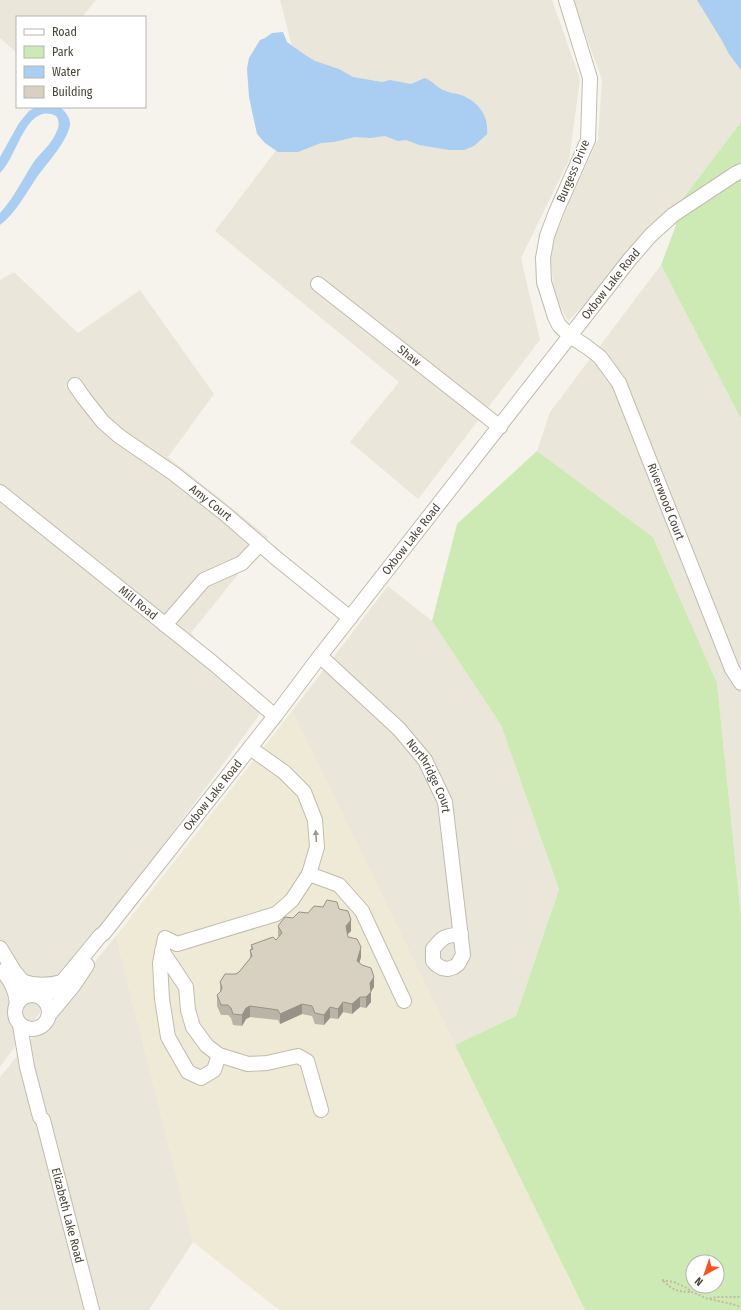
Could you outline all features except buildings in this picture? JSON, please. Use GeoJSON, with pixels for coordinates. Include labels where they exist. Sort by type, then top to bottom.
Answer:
{"type":"FeatureCollection","features":[{"type":"Feature","properties":{"kind":"street","name":"Burgess Drive"},"geometry":{"type":"LineString","coordinates":[[566,0],[590,78],[588,140],[556,212],[547,236],[543,258],[544,282],[555,317],[559,325],[570,336]]}},
{"type":"Feature","properties":{"kind":"street","name":"Oxbow Lake Road"},"geometry":{"type":"LineString","coordinates":[[38,997],[53,991],[63,982],[104,933],[275,716],[320,656],[630,259],[651,235],[672,215],[741,171]]}},
{"type":"Feature","properties":{"kind":"street","name":"Shaw"},"geometry":{"type":"LineString","coordinates":[[318,284],[500,427]]}},
{"type":"Feature","properties":{"kind":"street","name":"Riverwood Court"},"geometry":{"type":"LineString","coordinates":[[570,336],[588,347],[600,357],[619,383],[732,669],[741,683]]}},
{"type":"Feature","properties":{"kind":"street","name":"Amy Court"},"geometry":{"type":"LineString","coordinates":[[75,385],[98,416],[114,431],[143,454],[173,473],[224,513],[350,618]]}},
{"type":"Feature","properties":{"kind":"street","name":"Mill Road"},"geometry":{"type":"LineString","coordinates":[[0,492],[236,682],[275,716]]}},
{"type":"Feature","properties":{"kind":"street"},"geometry":{"type":"LineString","coordinates":[[165,625],[204,580],[242,563],[260,544]]}},
{"type":"Feature","properties":{"kind":"street","name":"Northridge Court"},"geometry":{"type":"LineString","coordinates":[[320,656],[399,729],[425,760],[445,802],[461,934]]}},
{"type":"Feature","properties":{"kind":"street"},"geometry":{"type":"LineString","coordinates":[[219,1056],[214,1070],[202,1078],[188,1072],[168,1037],[162,999],[160,963],[165,938],[178,944],[276,914],[292,900],[309,874],[317,847],[315,820],[304,792],[284,772],[250,748]]}},
{"type":"Feature","properties":{"kind":"street"},"geometry":{"type":"LineString","coordinates":[[309,874],[339,885],[362,911],[404,1001]]}},
{"type":"Feature","properties":{"kind":"street","name":"Oxbow Lake Road"},"geometry":{"type":"LineString","coordinates":[[49,1015],[83,972],[103,938],[104,933]]}},
{"type":"Feature","properties":{"kind":"street"},"geometry":{"type":"LineString","coordinates":[[0,948],[21,981],[48,1005],[49,1015],[44,1024],[36,1029],[28,1029],[20,1025],[16,1020],[16,994],[13,986],[0,966]]}},
{"type":"Feature","properties":{"kind":"street"},"geometry":{"type":"LineString","coordinates":[[162,952],[186,986],[188,1010],[193,1027],[207,1046],[219,1056],[248,1064],[267,1063],[298,1056],[307,1061],[321,1110]]}},
{"type":"Feature","properties":{"kind":"street"},"geometry":{"type":"LineString","coordinates":[[21,981],[40,985],[51,985],[63,982]]}},
{"type":"Feature","properties":{"kind":"street"},"geometry":{"type":"LineString","coordinates":[[17,1004],[26,996],[38,997]]}},
{"type":"Feature","properties":{"kind":"street","name":"Elizabeth Lake Road"},"geometry":{"type":"LineString","coordinates":[[20,1025],[27,1068],[40,1117],[43,1120],[92,1310]]}},
{"type":"Feature","properties":{"kind":"street","name":"Elizabeth Lake Road"},"geometry":{"type":"LineString","coordinates":[[36,1029],[33,1039],[33,1049],[44,1115],[43,1120]]}},
{"type":"Feature","properties":{"kind":"path"},"geometry":{"type":"LineString","coordinates":[[662,1280],[674,1282],[692,1292],[683,1292],[671,1289],[662,1280]]}},
{"type":"Feature","properties":{"kind":"path"},"geometry":{"type":"LineString","coordinates":[[697,1294],[721,1303],[733,1303],[741,1306]]}},
{"type":"Feature","properties":{"kind":"path"},"geometry":{"type":"LineString","coordinates":[[708,1299],[716,1296],[741,1297]]}},
{"type":"Feature","properties":{"kind":"shaded area"},"geometry":{"type":"Polygon","coordinates":[[[0,0],[96,0],[83,16],[16,16],[16,52],[0,38],[0,0]]]}},
{"type":"Feature","properties":{"kind":"shaded area"},"geometry":{"type":"Polygon","coordinates":[[[280,0],[552,0],[580,79],[569,160],[521,258],[540,340],[418,499],[350,442],[399,382],[215,231],[308,108],[280,0]]]}},
{"type":"Feature","properties":{"kind":"shaded area"},"geometry":{"type":"Polygon","coordinates":[[[573,0],[741,0],[741,122],[668,218],[568,321],[554,294],[550,248],[598,139],[602,80],[573,0]]]}},
{"type":"Feature","properties":{"kind":"shaded area"},"geometry":{"type":"Polygon","coordinates":[[[661,265],[741,419],[741,916],[717,683],[653,537],[537,451],[550,412],[661,265]]]}},
{"type":"Feature","properties":{"kind":"shaded area"},"geometry":{"type":"Polygon","coordinates":[[[14,272],[78,333],[140,290],[214,394],[168,457],[268,537],[191,633],[260,714],[0,1067],[0,280],[14,272]]]}},
{"type":"Feature","properties":{"kind":"shaded area"},"geometry":{"type":"Polygon","coordinates":[[[388,586],[432,621],[501,725],[559,891],[516,1016],[455,1045],[292,711],[388,586]]]}},
{"type":"Feature","properties":{"kind":"shaded area"},"geometry":{"type":"Polygon","coordinates":[[[292,711],[585,1310],[279,1310],[193,1242],[116,936],[292,711]]]}},
{"type":"Feature","properties":{"kind":"shaded area"},"geometry":{"type":"Polygon","coordinates":[[[116,936],[193,1242],[149,1310],[0,1310],[0,1077],[116,936]]]}},
{"type":"Feature","properties":{"kind":"green space"},"geometry":{"type":"Polygon","coordinates":[[[741,122],[741,419],[661,265],[676,225],[668,218],[741,122]]]}},
{"type":"Feature","properties":{"kind":"green space"},"geometry":{"type":"Polygon","coordinates":[[[537,451],[653,537],[717,683],[741,916],[741,1310],[585,1310],[455,1045],[516,1016],[559,890],[501,725],[432,621],[457,524],[537,451]]]}},
{"type":"Feature","properties":{"kind":"water"},"geometry":{"type":"Polygon","coordinates":[[[697,0],[741,0],[741,70],[729,54],[697,0]]]}},
{"type":"Feature","properties":{"kind":"water"},"geometry":{"type":"Polygon","coordinates":[[[283,32],[287,42],[305,55],[315,61],[339,69],[353,77],[382,82],[390,80],[411,84],[425,78],[443,90],[461,95],[473,101],[484,115],[487,134],[474,146],[464,150],[449,150],[419,145],[406,140],[398,141],[385,136],[370,138],[355,137],[334,142],[321,143],[298,152],[278,152],[265,143],[257,134],[249,97],[247,69],[249,58],[260,40],[272,33],[283,32]]]}},
{"type":"Feature","properties":{"kind":"water"},"geometry":{"type":"Polygon","coordinates":[[[34,108],[61,108],[69,118],[70,125],[61,145],[37,177],[16,209],[0,225],[0,213],[14,195],[33,163],[54,137],[58,129],[59,122],[56,116],[41,114],[35,118],[26,129],[8,162],[0,173],[0,157],[19,123],[29,111],[34,108]]]}}]}
